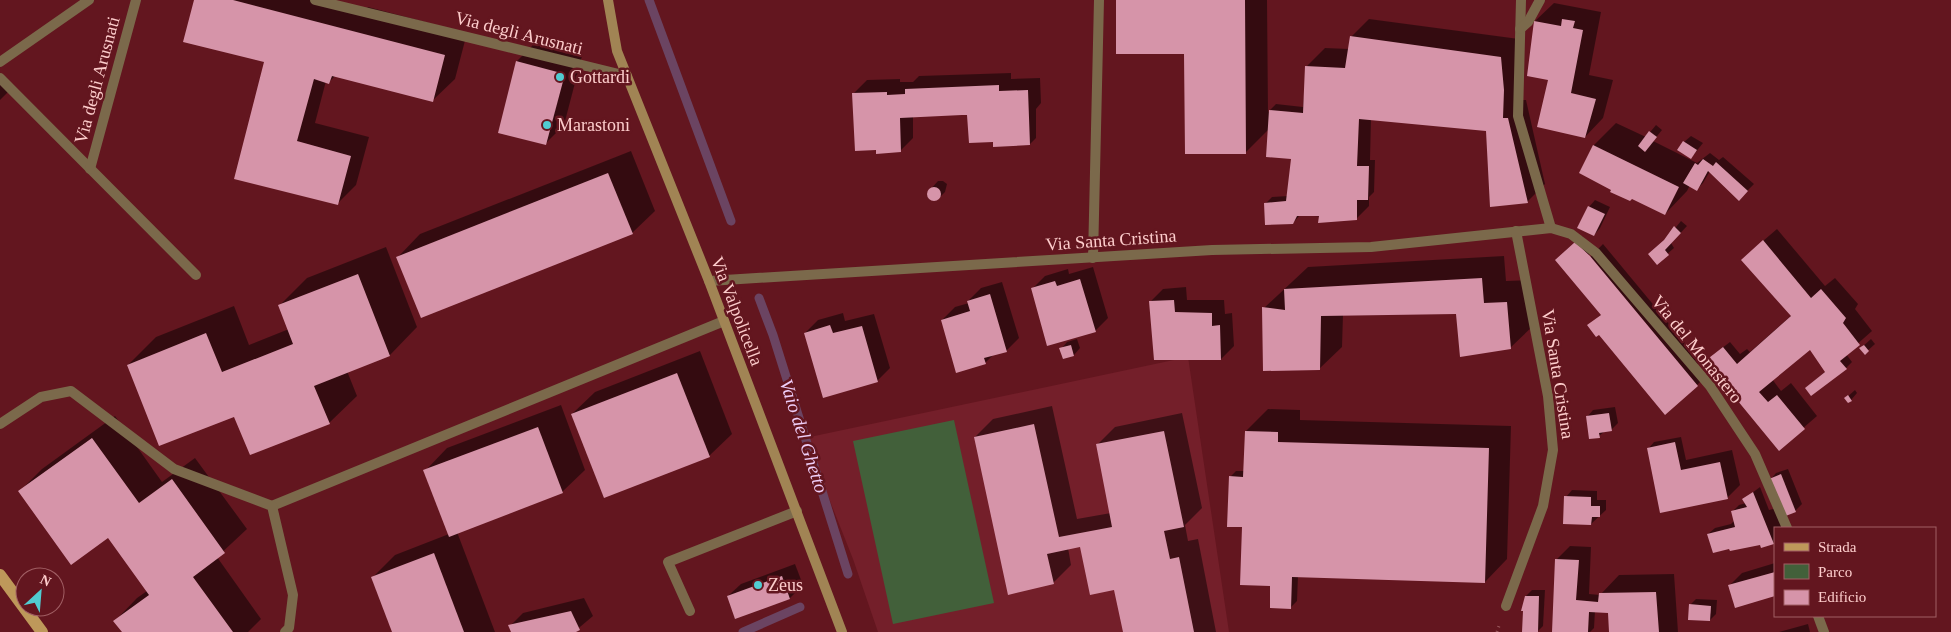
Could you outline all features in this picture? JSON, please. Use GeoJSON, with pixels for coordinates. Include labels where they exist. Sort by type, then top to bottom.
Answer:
{"type":"FeatureCollection","features":[{"type":"Feature","properties":{"kind":"main road","name":"Via Valpolicella"},"geometry":{"type":"LineString","coordinates":[[608,0],[617,51],[709,281],[842,632]]}},
{"type":"Feature","properties":{"kind":"main road"},"geometry":{"type":"LineString","coordinates":[[0,575],[42,632]]}},
{"type":"Feature","properties":{"kind":"street","name":"Via degli Arusnati"},"geometry":{"type":"LineString","coordinates":[[0,62],[88,0]]}},
{"type":"Feature","properties":{"kind":"street","name":"Via degli Arusnati"},"geometry":{"type":"LineString","coordinates":[[90,169],[136,0]]}},
{"type":"Feature","properties":{"kind":"street","name":"Via degli Arusnati"},"geometry":{"type":"LineString","coordinates":[[315,0],[627,76]]}},
{"type":"Feature","properties":{"kind":"street"},"geometry":{"type":"LineString","coordinates":[[1093,258],[1099,0]]}},
{"type":"Feature","properties":{"kind":"street"},"geometry":{"type":"LineString","coordinates":[[1521,0],[1518,116],[1551,228]]}},
{"type":"Feature","properties":{"kind":"street"},"geometry":{"type":"LineString","coordinates":[[1520,29],[1528,22],[1540,0]]}},
{"type":"Feature","properties":{"kind":"street","name":"Via degli Arusnati"},"geometry":{"type":"LineString","coordinates":[[0,78],[196,275]]}},
{"type":"Feature","properties":{"kind":"street","name":"Via Santa Cristina"},"geometry":{"type":"LineString","coordinates":[[709,281],[1212,250],[1371,247],[1551,228],[1571,234]]}},
{"type":"Feature","properties":{"kind":"street","name":"Via Santa Cristina"},"geometry":{"type":"LineString","coordinates":[[1506,606],[1543,506],[1553,450],[1548,396],[1516,231]]}},
{"type":"Feature","properties":{"kind":"street","name":"Via del Monastero"},"geometry":{"type":"LineString","coordinates":[[1571,234],[1596,253],[1710,386],[1755,454],[1787,527]]}},
{"type":"Feature","properties":{"kind":"street"},"geometry":{"type":"LineString","coordinates":[[0,424],[41,397],[71,391],[174,469],[272,506],[724,321]]}},
{"type":"Feature","properties":{"kind":"street"},"geometry":{"type":"LineString","coordinates":[[272,506],[293,595],[289,628],[285,632]]}},
{"type":"Feature","properties":{"kind":"street"},"geometry":{"type":"LineString","coordinates":[[690,610],[668,562],[797,511]]}},
{"type":"Feature","properties":{"kind":"street"},"geometry":{"type":"LineString","coordinates":[[1818,617],[1824,632]]}},
{"type":"Feature","properties":{"kind":"shaded area"},"geometry":{"type":"Polygon","coordinates":[[[1188,357],[1229,632],[878,632],[853,559],[805,438],[1188,357]]]}},
{"type":"Feature","properties":{"kind":"green space"},"geometry":{"type":"Polygon","coordinates":[[[954,420],[994,603],[893,624],[853,441],[954,420]]]}},
{"type":"Feature","properties":{"kind":"building"},"geometry":{"type":"Polygon","coordinates":[[[194,0],[233,0],[445,55],[433,102],[332,76],[329,84],[314,79],[297,141],[351,156],[338,205],[234,179],[264,62],[183,42],[194,0]]]}},
{"type":"Feature","properties":{"kind":"building"},"geometry":{"type":"Polygon","coordinates":[[[1116,0],[1245,0],[1246,154],[1185,154],[1184,54],[1116,54],[1116,0]]]}},
{"type":"Feature","properties":{"kind":"building"},"geometry":{"type":"Polygon","coordinates":[[[1562,19],[1575,21],[1573,28],[1583,30],[1571,93],[1596,99],[1585,138],[1537,127],[1548,80],[1527,76],[1534,21],[1561,26],[1562,19]]]}},
{"type":"Feature","properties":{"kind":"building"},"geometry":{"type":"Polygon","coordinates":[[[1350,36],[1501,57],[1504,90],[1503,118],[1508,118],[1528,203],[1490,207],[1486,131],[1359,119],[1357,166],[1369,166],[1368,200],[1357,200],[1357,220],[1318,223],[1319,216],[1297,216],[1293,224],[1265,225],[1264,203],[1286,201],[1291,159],[1266,157],[1269,110],[1303,113],[1305,66],[1345,68],[1350,36]]]}},
{"type":"Feature","properties":{"kind":"building"},"geometry":{"type":"Polygon","coordinates":[[[516,61],[565,74],[546,145],[498,133],[516,61]]]}},
{"type":"Feature","properties":{"kind":"building"},"geometry":{"type":"Polygon","coordinates":[[[999,85],[999,91],[1028,90],[1030,145],[993,147],[993,142],[969,143],[967,115],[962,115],[900,118],[901,152],[876,154],[876,150],[855,151],[852,93],[887,92],[887,95],[905,94],[905,89],[999,85]]]}},
{"type":"Feature","properties":{"kind":"building"},"geometry":{"type":"Polygon","coordinates":[[[1649,131],[1657,137],[1645,152],[1638,146],[1649,131]]]}},
{"type":"Feature","properties":{"kind":"building"},"geometry":{"type":"Polygon","coordinates":[[[1683,141],[1697,150],[1691,159],[1677,150],[1683,141]]]}},
{"type":"Feature","properties":{"kind":"building"},"geometry":{"type":"Polygon","coordinates":[[[1593,145],[1679,187],[1665,215],[1632,199],[1630,201],[1610,192],[1611,190],[1579,173],[1593,145]]]}},
{"type":"Feature","properties":{"kind":"building"},"geometry":{"type":"Polygon","coordinates":[[[1703,159],[1713,166],[1716,162],[1748,191],[1739,201],[1708,171],[1697,191],[1683,183],[1695,163],[1698,165],[1703,159]]]}},
{"type":"Feature","properties":{"kind":"building"},"geometry":{"type":"Polygon","coordinates":[[[608,173],[633,234],[421,318],[396,257],[608,173]]]}},
{"type":"Feature","properties":{"kind":"building"},"geometry":{"type":"Polygon","coordinates":[[[931,187],[937,187],[941,194],[937,201],[931,201],[927,197],[927,191],[931,187]]]}},
{"type":"Feature","properties":{"kind":"building"},"geometry":{"type":"Polygon","coordinates":[[[1588,206],[1605,214],[1594,236],[1577,228],[1588,206]]]}},
{"type":"Feature","properties":{"kind":"building"},"geometry":{"type":"Polygon","coordinates":[[[1674,226],[1681,233],[1665,250],[1669,255],[1657,265],[1648,254],[1664,240],[1674,226]]]}},
{"type":"Feature","properties":{"kind":"building"},"geometry":{"type":"Polygon","coordinates":[[[1763,240],[1811,298],[1821,289],[1846,318],[1843,323],[1860,345],[1840,361],[1847,369],[1811,396],[1805,388],[1825,372],[1810,350],[1759,392],[1768,402],[1777,395],[1805,429],[1779,451],[1705,361],[1723,347],[1737,364],[1791,316],[1741,260],[1763,240]]]}},
{"type":"Feature","properties":{"kind":"building"},"geometry":{"type":"Polygon","coordinates":[[[1575,242],[1590,256],[1698,386],[1665,415],[1599,335],[1596,337],[1587,325],[1601,315],[1555,260],[1575,242]]]}},
{"type":"Feature","properties":{"kind":"building"},"geometry":{"type":"Polygon","coordinates":[[[358,274],[390,356],[314,386],[330,424],[250,455],[234,417],[159,446],[127,365],[206,333],[222,372],[293,344],[278,305],[358,274]]]}},
{"type":"Feature","properties":{"kind":"building"},"geometry":{"type":"Polygon","coordinates":[[[1482,278],[1484,303],[1507,302],[1511,349],[1460,357],[1456,314],[1321,316],[1320,370],[1263,371],[1262,307],[1285,310],[1284,289],[1482,278]]]}},
{"type":"Feature","properties":{"kind":"building"},"geometry":{"type":"Polygon","coordinates":[[[1080,279],[1096,332],[1047,346],[1031,288],[1055,281],[1057,286],[1080,279]]]}},
{"type":"Feature","properties":{"kind":"building"},"geometry":{"type":"Polygon","coordinates":[[[990,294],[1007,352],[984,358],[986,364],[956,373],[941,320],[970,311],[967,301],[990,294]]]}},
{"type":"Feature","properties":{"kind":"building"},"geometry":{"type":"Polygon","coordinates":[[[1174,300],[1175,312],[1212,313],[1212,326],[1220,325],[1221,360],[1154,360],[1149,301],[1174,300]]]}},
{"type":"Feature","properties":{"kind":"building"},"geometry":{"type":"Polygon","coordinates":[[[830,325],[833,333],[862,326],[878,382],[823,398],[804,333],[830,325]]]}},
{"type":"Feature","properties":{"kind":"building"},"geometry":{"type":"Polygon","coordinates":[[[1071,345],[1074,356],[1063,359],[1059,348],[1071,345]]]}},
{"type":"Feature","properties":{"kind":"building"},"geometry":{"type":"Polygon","coordinates":[[[1864,345],[1869,351],[1865,355],[1859,348],[1864,345]]]}},
{"type":"Feature","properties":{"kind":"building"},"geometry":{"type":"Polygon","coordinates":[[[677,373],[710,457],[604,498],[571,414],[677,373]]]}},
{"type":"Feature","properties":{"kind":"building"},"geometry":{"type":"Polygon","coordinates":[[[1848,395],[1852,401],[1848,403],[1844,398],[1848,395]]]}},
{"type":"Feature","properties":{"kind":"building"},"geometry":{"type":"Polygon","coordinates":[[[1609,413],[1612,431],[1599,433],[1600,438],[1589,439],[1586,416],[1609,413]]]}},
{"type":"Feature","properties":{"kind":"building"},"geometry":{"type":"Polygon","coordinates":[[[1034,424],[1059,537],[1112,527],[1096,444],[1164,431],[1184,527],[1164,531],[1170,559],[1179,557],[1194,632],[1123,632],[1114,590],[1090,595],[1080,547],[1047,554],[1054,584],[1008,595],[974,437],[1034,424]]]}},
{"type":"Feature","properties":{"kind":"building"},"geometry":{"type":"Polygon","coordinates":[[[538,427],[563,493],[449,537],[423,470],[538,427]]]}},
{"type":"Feature","properties":{"kind":"building"},"geometry":{"type":"Polygon","coordinates":[[[1245,431],[1278,432],[1278,442],[1489,448],[1485,583],[1292,577],[1291,609],[1270,608],[1270,586],[1240,585],[1242,527],[1227,527],[1229,476],[1243,477],[1245,431]]]}},
{"type":"Feature","properties":{"kind":"building"},"geometry":{"type":"Polygon","coordinates":[[[92,438],[139,503],[172,479],[225,553],[193,577],[233,632],[122,632],[113,621],[149,595],[108,538],[71,565],[18,491],[92,438]]]}},
{"type":"Feature","properties":{"kind":"building"},"geometry":{"type":"Polygon","coordinates":[[[1675,442],[1681,470],[1720,462],[1728,499],[1660,513],[1647,448],[1675,442]]]}},
{"type":"Feature","properties":{"kind":"building"},"geometry":{"type":"Polygon","coordinates":[[[1781,474],[1796,512],[1783,517],[1769,479],[1781,474]]]}},
{"type":"Feature","properties":{"kind":"building"},"geometry":{"type":"Polygon","coordinates":[[[1753,492],[1774,544],[1761,548],[1760,545],[1713,553],[1707,534],[1735,527],[1731,511],[1747,507],[1742,499],[1753,492]]]}},
{"type":"Feature","properties":{"kind":"building"},"geometry":{"type":"Polygon","coordinates":[[[1564,496],[1591,497],[1591,506],[1600,506],[1600,517],[1592,517],[1591,525],[1563,524],[1564,496]]]}},
{"type":"Feature","properties":{"kind":"building"},"geometry":{"type":"Polygon","coordinates":[[[434,553],[464,632],[392,632],[371,577],[434,553]]]}},
{"type":"Feature","properties":{"kind":"building"},"geometry":{"type":"Polygon","coordinates":[[[1555,559],[1579,560],[1576,600],[1598,602],[1599,593],[1656,592],[1659,632],[1609,632],[1608,613],[1589,612],[1588,632],[1552,632],[1555,559]]]}},
{"type":"Feature","properties":{"kind":"building"},"geometry":{"type":"Polygon","coordinates":[[[1774,572],[1774,596],[1735,608],[1728,585],[1774,572]]]}},
{"type":"Feature","properties":{"kind":"building"},"geometry":{"type":"Polygon","coordinates":[[[782,576],[790,599],[735,619],[727,596],[782,576]]]}},
{"type":"Feature","properties":{"kind":"building"},"geometry":{"type":"Polygon","coordinates":[[[1525,596],[1539,596],[1538,632],[1522,632],[1523,611],[1521,611],[1525,596]]]}},
{"type":"Feature","properties":{"kind":"building"},"geometry":{"type":"Polygon","coordinates":[[[1689,604],[1711,606],[1710,621],[1688,620],[1689,604]]]}},
{"type":"Feature","properties":{"kind":"building"},"geometry":{"type":"Polygon","coordinates":[[[571,611],[580,630],[576,632],[511,632],[508,625],[571,611]]]}},
{"type":"Feature","properties":{"kind":"waterway","name":"Vaio del Ghetto"},"geometry":{"type":"LineString","coordinates":[[649,0],[731,221]]}},
{"type":"Feature","properties":{"kind":"waterway","name":"Vaio del Ghetto"},"geometry":{"type":"LineString","coordinates":[[759,298],[773,335],[848,574]]}},
{"type":"Feature","properties":{"kind":"waterway","name":"Vaio del Ghetto"},"geometry":{"type":"LineString","coordinates":[[743,632],[800,607]]}},
{"type":"Feature","properties":{"kind":"place","name":"Gottardi"},"geometry":{"type":"Point","coordinates":[560,77]}},
{"type":"Feature","properties":{"kind":"place","name":"Marastoni"},"geometry":{"type":"Point","coordinates":[547,125]}},
{"type":"Feature","properties":{"kind":"place","name":"Zeus"},"geometry":{"type":"Point","coordinates":[758,585]}}]}
